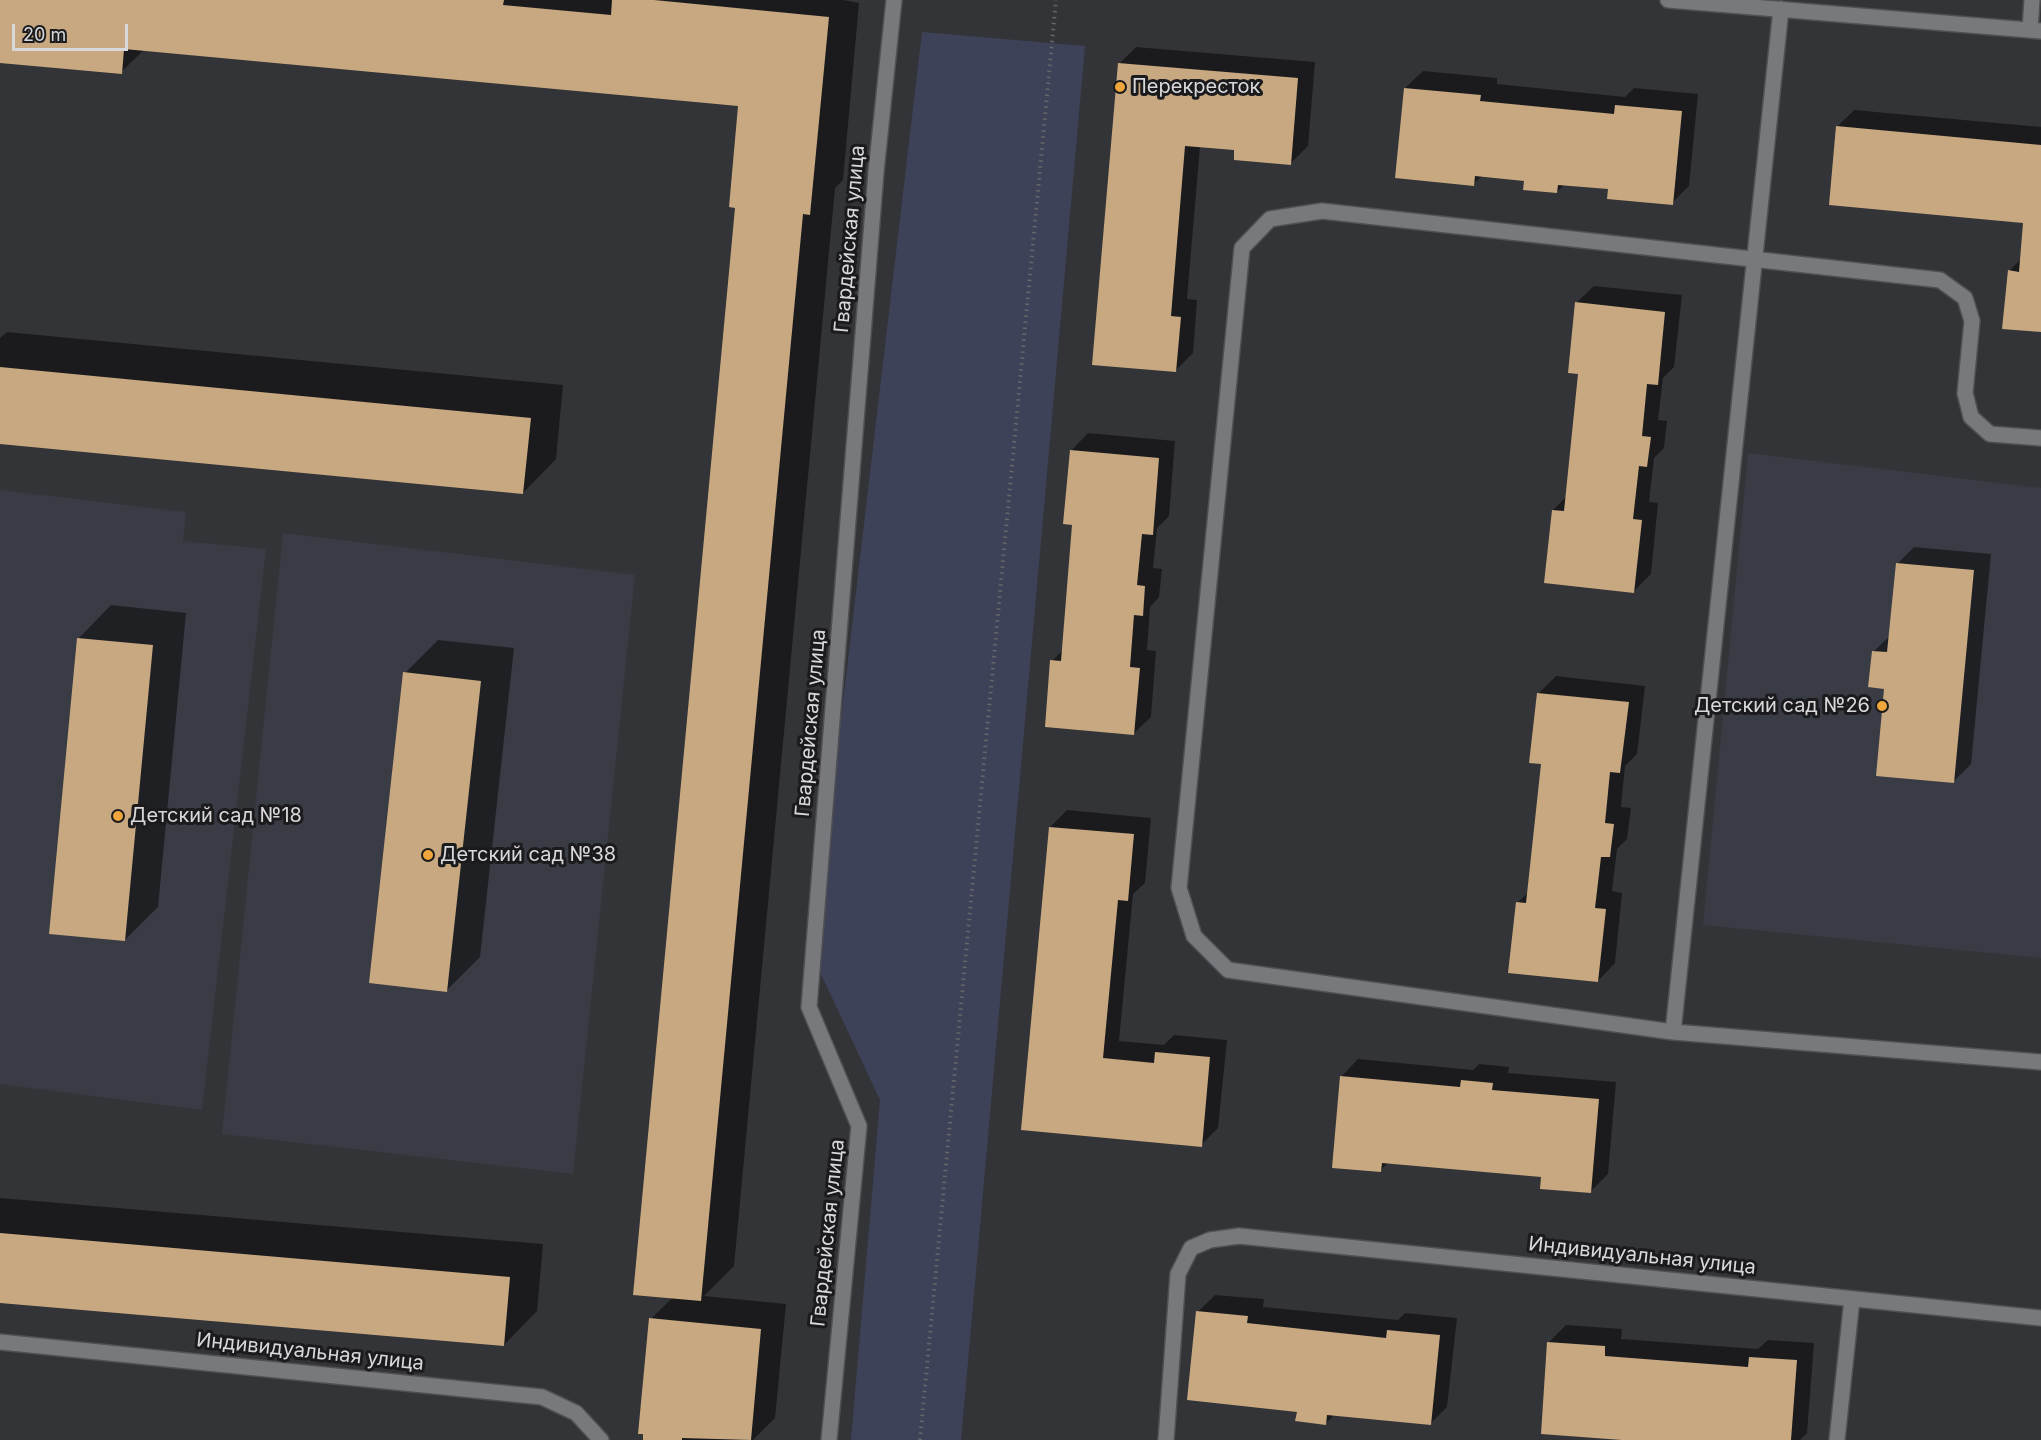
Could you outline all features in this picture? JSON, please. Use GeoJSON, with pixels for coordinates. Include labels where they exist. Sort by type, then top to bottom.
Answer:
{"type":"FeatureCollection","features":[{"type":"Feature","properties":{"kind":"street","name":"Гвардейская улица"},"geometry":{"type":"LineString","coordinates":[[829,1440],[859,1126],[809,1007],[876,172],[894,0]]}},
{"type":"Feature","properties":{"kind":"street"},"geometry":{"type":"LineString","coordinates":[[1668,0],[2035,30],[2032,0]]}},
{"type":"Feature","properties":{"kind":"street"},"geometry":{"type":"LineString","coordinates":[[1672,1032],[1781,9]]}},
{"type":"Feature","properties":{"kind":"street"},"geometry":{"type":"LineString","coordinates":[[2041,438],[1990,434],[1971,417],[1965,393],[1972,321],[1965,298],[1940,280],[1323,211],[1270,219],[1242,248],[1179,888],[1194,936],[1228,970],[1672,1032],[2041,1062]]}},
{"type":"Feature","properties":{"kind":"street","name":"Индивидуальная улица"},"geometry":{"type":"LineString","coordinates":[[1166,1440],[1178,1274],[1191,1248],[1210,1240],[1239,1236],[2041,1318]]}},
{"type":"Feature","properties":{"kind":"street"},"geometry":{"type":"LineString","coordinates":[[1836,1440],[1852,1299]]}},
{"type":"Feature","properties":{"kind":"street","name":"Индивидуальная улица"},"geometry":{"type":"LineString","coordinates":[[0,1342],[542,1397],[576,1413],[601,1440]]}},
{"type":"Feature","properties":{"kind":"path"},"geometry":{"type":"LineString","coordinates":[[920,1440],[1056,0]]}},
{"type":"Feature","properties":{"kind":"shaded area"},"geometry":{"type":"Polygon","coordinates":[[[922,32],[1085,46],[961,1440],[851,1440],[880,1100],[813,957],[922,32]]]}},
{"type":"Feature","properties":{"kind":"shaded area","name":"Детский сад №26"},"geometry":{"type":"Polygon","coordinates":[[[1748,453],[2041,488],[2041,958],[1703,925],[1748,453]]]}},
{"type":"Feature","properties":{"kind":"shaded area","name":"Детский сад №18"},"geometry":{"type":"Polygon","coordinates":[[[0,490],[186,512],[183,541],[266,549],[202,1110],[0,1084],[0,490]]]}},
{"type":"Feature","properties":{"kind":"shaded area","name":"Детский сад №38"},"geometry":{"type":"Polygon","coordinates":[[[283,533],[635,575],[573,1174],[222,1134],[283,533]]]}},
{"type":"Feature","properties":{"kind":"building"},"geometry":{"type":"Polygon","coordinates":[[[0,0],[504,0],[503,5],[611,15],[612,0],[654,0],[829,17],[810,215],[803,214],[701,1301],[633,1295],[735,208],[729,207],[738,106],[124,49],[122,74],[0,63],[0,0]]]}},
{"type":"Feature","properties":{"kind":"building"},"geometry":{"type":"Polygon","coordinates":[[[1118,63],[1298,78],[1291,165],[1234,160],[1234,150],[1185,146],[1171,316],[1181,317],[1176,372],[1092,365],[1118,63]]]}},
{"type":"Feature","properties":{"kind":"building"},"geometry":{"type":"Polygon","coordinates":[[[1404,88],[1481,95],[1480,101],[1614,114],[1615,105],[1682,111],[1673,205],[1607,199],[1608,189],[1558,185],[1557,193],[1523,190],[1524,181],[1475,176],[1474,186],[1395,178],[1404,88]]]}},
{"type":"Feature","properties":{"kind":"building"},"geometry":{"type":"Polygon","coordinates":[[[1836,126],[2041,145],[2041,332],[2002,329],[2008,270],[2019,272],[2023,223],[1829,205],[1836,126]]]}},
{"type":"Feature","properties":{"kind":"building"},"geometry":{"type":"Polygon","coordinates":[[[1575,302],[1665,312],[1658,385],[1647,384],[1642,436],[1651,437],[1647,467],[1639,466],[1633,519],[1642,520],[1634,593],[1544,583],[1552,510],[1564,511],[1578,374],[1568,373],[1575,302]]]}},
{"type":"Feature","properties":{"kind":"building"},"geometry":{"type":"Polygon","coordinates":[[[0,367],[531,418],[523,494],[0,444],[0,367]]]}},
{"type":"Feature","properties":{"kind":"building"},"geometry":{"type":"Polygon","coordinates":[[[1070,450],[1159,458],[1153,535],[1142,534],[1137,585],[1145,586],[1143,616],[1134,615],[1130,667],[1140,668],[1134,735],[1045,727],[1050,660],[1061,661],[1072,525],[1063,524],[1070,450]]]}},
{"type":"Feature","properties":{"kind":"building"},"geometry":{"type":"Polygon","coordinates":[[[1896,563],[1974,570],[1954,783],[1876,776],[1884,689],[1868,687],[1872,651],[1887,652],[1896,563]]]}},
{"type":"Feature","properties":{"kind":"building"},"geometry":{"type":"Polygon","coordinates":[[[77,638],[153,645],[125,941],[49,934],[77,638]]]}},
{"type":"Feature","properties":{"kind":"building"},"geometry":{"type":"Polygon","coordinates":[[[403,672],[481,681],[447,992],[369,983],[403,672]]]}},
{"type":"Feature","properties":{"kind":"building"},"geometry":{"type":"Polygon","coordinates":[[[1537,693],[1629,702],[1620,773],[1610,772],[1605,823],[1614,824],[1610,857],[1601,857],[1595,908],[1606,909],[1598,982],[1508,973],[1516,902],[1526,903],[1541,764],[1529,763],[1537,693]]]}},
{"type":"Feature","properties":{"kind":"building"},"geometry":{"type":"Polygon","coordinates":[[[1049,827],[1134,834],[1128,901],[1118,900],[1103,1058],[1154,1063],[1155,1052],[1210,1057],[1202,1147],[1021,1130],[1049,827]]]}},
{"type":"Feature","properties":{"kind":"building"},"geometry":{"type":"Polygon","coordinates":[[[1340,1076],[1460,1087],[1461,1080],[1493,1083],[1492,1090],[1599,1099],[1591,1193],[1540,1189],[1541,1177],[1382,1163],[1381,1172],[1332,1168],[1340,1076]]]}},
{"type":"Feature","properties":{"kind":"building"},"geometry":{"type":"Polygon","coordinates":[[[0,1233],[510,1277],[504,1346],[0,1303],[0,1233]]]}},
{"type":"Feature","properties":{"kind":"building"},"geometry":{"type":"Polygon","coordinates":[[[1196,1311],[1248,1316],[1247,1323],[1386,1338],[1387,1330],[1440,1335],[1431,1425],[1327,1415],[1326,1425],[1295,1421],[1297,1412],[1187,1400],[1196,1311]]]}},
{"type":"Feature","properties":{"kind":"building"},"geometry":{"type":"Polygon","coordinates":[[[649,1318],[761,1329],[751,1440],[682,1438],[682,1440],[643,1440],[643,1434],[638,1434],[649,1318]]]}},
{"type":"Feature","properties":{"kind":"building"},"geometry":{"type":"Polygon","coordinates":[[[1547,1342],[1605,1346],[1605,1356],[1748,1367],[1749,1357],[1797,1360],[1791,1440],[1622,1440],[1541,1434],[1547,1342]]]}},
{"type":"Feature","properties":{"kind":"place","name":"Перекресток"},"geometry":{"type":"Point","coordinates":[1120,87]}},
{"type":"Feature","properties":{"kind":"place","name":"Детский сад №26"},"geometry":{"type":"Point","coordinates":[1882,706]}},
{"type":"Feature","properties":{"kind":"place","name":"Детский сад №18"},"geometry":{"type":"Point","coordinates":[118,816]}},
{"type":"Feature","properties":{"kind":"place","name":"Детский сад №38"},"geometry":{"type":"Point","coordinates":[428,855]}}]}
